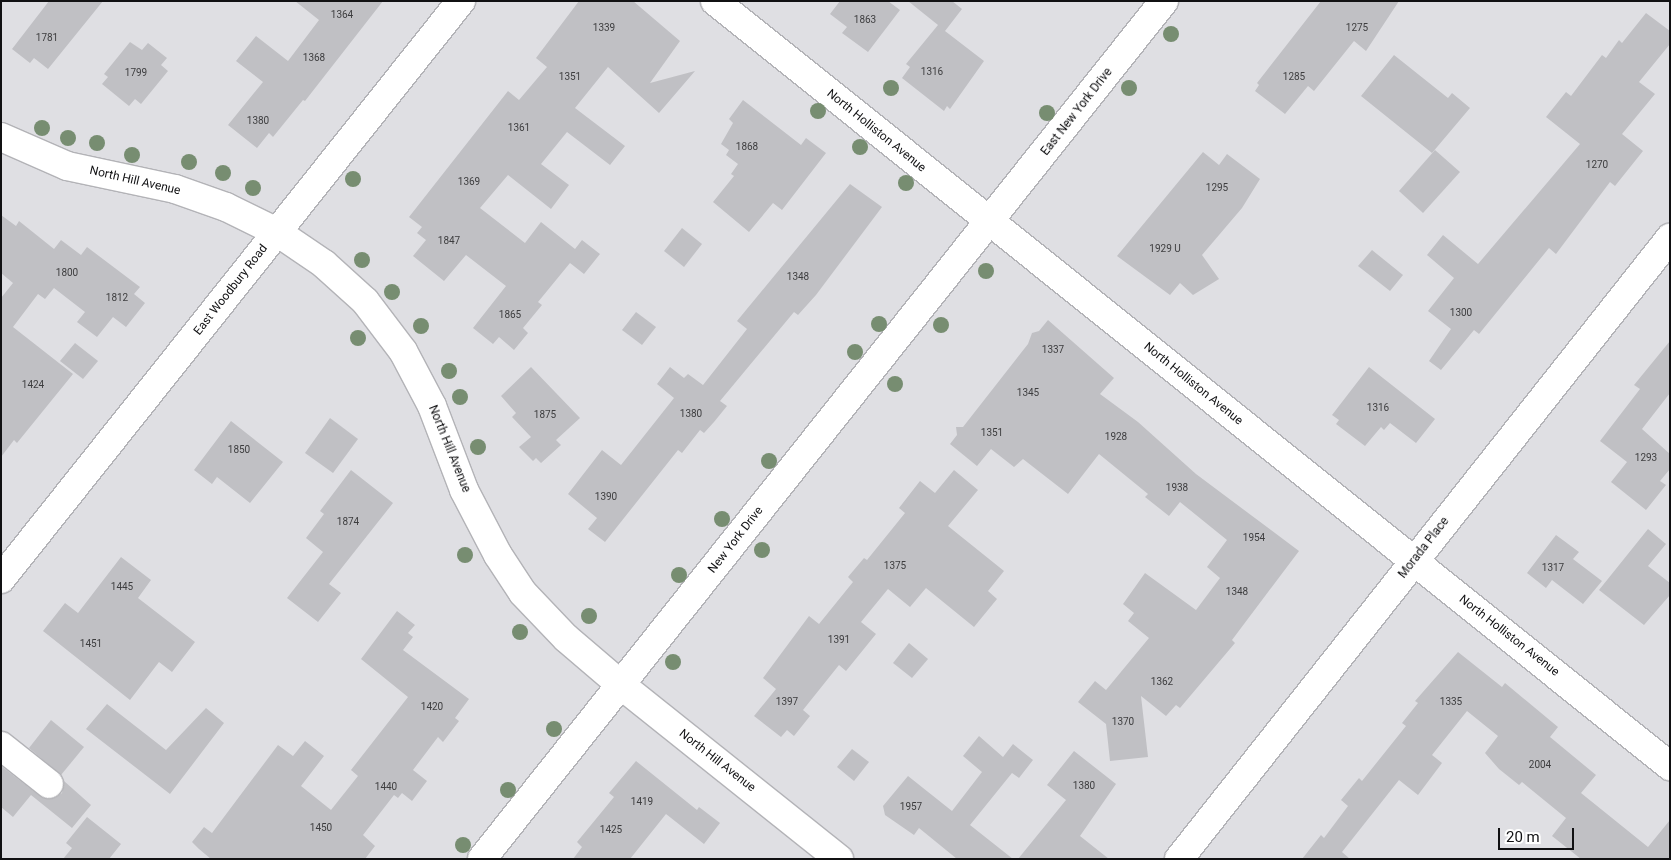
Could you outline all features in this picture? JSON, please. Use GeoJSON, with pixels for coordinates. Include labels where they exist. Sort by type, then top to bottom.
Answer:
{"type":"FeatureCollection","features":[{"type":"Feature","properties":{"kind":"street","name":"East Woodbury Road"},"geometry":{"type":"LineString","coordinates":[[1,579],[461,1]]}},
{"type":"Feature","properties":{"kind":"street","name":"North Holliston Avenue"},"geometry":{"type":"LineString","coordinates":[[715,1],[1670,766]]}},
{"type":"Feature","properties":{"kind":"street","name":"East New York Drive"},"geometry":{"type":"LineString","coordinates":[[990,222],[1164,1]]}},
{"type":"Feature","properties":{"kind":"street","name":"North Hill Avenue"},"geometry":{"type":"LineString","coordinates":[[1,137],[67,166],[175,189],[253,218],[324,264],[365,301],[403,351],[432,406],[464,490],[498,555],[523,593],[566,638],[621,685],[839,859]]}},
{"type":"Feature","properties":{"kind":"street","name":"New York Drive"},"geometry":{"type":"LineString","coordinates":[[482,859],[990,222]]}},
{"type":"Feature","properties":{"kind":"street","name":"Morada Place"},"geometry":{"type":"LineString","coordinates":[[1179,859],[1670,238]]}},
{"type":"Feature","properties":{"kind":"street"},"geometry":{"type":"LineString","coordinates":[[1,746],[48,784]]}},
{"type":"Feature","properties":{"kind":"building"},"geometry":{"type":"Polygon","coordinates":[[[49,1],[103,1],[48,69],[34,58],[30,63],[12,49],[49,1]]]}},
{"type":"Feature","properties":{"kind":"building"},"geometry":{"type":"Polygon","coordinates":[[[295,1],[383,1],[305,101],[303,100],[273,137],[269,133],[257,148],[228,125],[263,82],[236,61],[256,36],[288,61],[319,20],[295,1]]]}},
{"type":"Feature","properties":{"kind":"building"},"geometry":{"type":"Polygon","coordinates":[[[579,1],[633,1],[680,41],[650,83],[695,71],[659,113],[608,67],[575,108],[625,146],[610,165],[567,132],[541,164],[569,185],[551,209],[508,175],[480,208],[525,243],[541,222],[575,249],[582,240],[600,254],[584,274],[570,263],[538,302],[542,305],[523,328],[528,333],[514,350],[499,337],[493,344],[473,328],[506,286],[466,255],[444,281],[413,256],[426,240],[417,233],[422,227],[409,217],[508,91],[519,100],[547,67],[536,58],[579,1]]]}},
{"type":"Feature","properties":{"kind":"building"},"geometry":{"type":"Polygon","coordinates":[[[840,1],[888,1],[900,10],[868,52],[842,33],[847,27],[830,14],[840,1]]]}},
{"type":"Feature","properties":{"kind":"building"},"geometry":{"type":"Polygon","coordinates":[[[908,1],[952,1],[962,9],[945,31],[984,61],[950,109],[947,106],[944,111],[902,78],[910,67],[906,64],[938,25],[908,1]]]}},
{"type":"Feature","properties":{"kind":"building"},"geometry":{"type":"Polygon","coordinates":[[[1321,1],[1399,1],[1366,51],[1354,41],[1314,91],[1308,86],[1285,114],[1255,91],[1259,85],[1257,83],[1321,1]]]}},
{"type":"Feature","properties":{"kind":"building"},"geometry":{"type":"Polygon","coordinates":[[[1646,13],[1670,31],[1670,44],[1639,82],[1655,94],[1622,134],[1643,151],[1615,186],[1610,182],[1556,254],[1549,248],[1479,334],[1474,330],[1441,370],[1429,361],[1451,329],[1428,311],[1454,278],[1427,255],[1443,235],[1478,264],[1580,144],[1546,117],[1566,92],[1571,96],[1602,55],[1606,58],[1619,40],[1622,43],[1646,13]]]}},
{"type":"Feature","properties":{"kind":"building"},"geometry":{"type":"Polygon","coordinates":[[[130,42],[142,50],[148,43],[167,58],[161,65],[168,71],[141,104],[135,99],[129,106],[102,84],[108,77],[104,74],[130,42]]]}},
{"type":"Feature","properties":{"kind":"building"},"geometry":{"type":"Polygon","coordinates":[[[1394,55],[1448,98],[1452,93],[1470,108],[1432,153],[1361,96],[1394,55]]]}},
{"type":"Feature","properties":{"kind":"building"},"geometry":{"type":"Polygon","coordinates":[[[743,100],[801,145],[806,138],[826,153],[782,210],[773,203],[749,232],[713,202],[734,176],[731,174],[738,164],[726,155],[729,150],[721,144],[733,123],[729,119],[743,100]]]}},
{"type":"Feature","properties":{"kind":"building"},"geometry":{"type":"Polygon","coordinates":[[[1435,150],[1460,172],[1423,213],[1399,191],[1435,150]]]}},
{"type":"Feature","properties":{"kind":"building"},"geometry":{"type":"Polygon","coordinates":[[[1203,152],[1219,165],[1227,154],[1260,179],[1242,208],[1202,255],[1219,279],[1193,295],[1180,283],[1170,295],[1117,256],[1203,152]]]}},
{"type":"Feature","properties":{"kind":"building"},"geometry":{"type":"Polygon","coordinates":[[[850,184],[882,207],[816,295],[798,315],[794,312],[720,401],[727,406],[714,422],[704,433],[700,430],[682,453],[678,450],[605,542],[588,529],[597,518],[568,494],[602,450],[621,465],[674,398],[657,384],[670,367],[684,378],[688,374],[703,385],[747,329],[737,321],[850,184]]]}},
{"type":"Feature","properties":{"kind":"building"},"geometry":{"type":"Polygon","coordinates":[[[1,215],[16,226],[19,221],[54,249],[61,240],[81,255],[87,247],[140,287],[134,294],[145,303],[126,327],[113,317],[97,337],[77,322],[85,312],[54,288],[45,299],[38,294],[13,327],[73,374],[17,443],[14,440],[1,457],[1,298],[13,283],[1,273],[1,215]]]}},
{"type":"Feature","properties":{"kind":"building"},"geometry":{"type":"Polygon","coordinates":[[[682,228],[702,244],[684,267],[664,251],[682,228]]]}},
{"type":"Feature","properties":{"kind":"building"},"geometry":{"type":"Polygon","coordinates":[[[1372,250],[1403,275],[1390,291],[1358,266],[1372,250]]]}},
{"type":"Feature","properties":{"kind":"building"},"geometry":{"type":"Polygon","coordinates":[[[636,312],[656,327],[642,345],[622,330],[636,312]]]}},
{"type":"Feature","properties":{"kind":"building"},"geometry":{"type":"Polygon","coordinates":[[[1048,320],[1114,378],[1100,394],[1138,422],[1196,474],[1299,551],[1232,640],[1235,643],[1180,708],[1176,705],[1166,716],[1141,696],[1148,757],[1110,761],[1106,724],[1078,702],[1095,681],[1106,690],[1149,638],[1128,621],[1134,613],[1123,604],[1145,573],[1196,610],[1220,578],[1207,567],[1227,540],[1180,502],[1169,516],[1145,497],[1148,494],[1099,454],[1068,494],[1023,459],[1014,467],[991,449],[977,466],[950,444],[957,435],[956,427],[963,427],[1028,344],[1032,333],[1039,331],[1048,320]]]}},
{"type":"Feature","properties":{"kind":"building"},"geometry":{"type":"Polygon","coordinates":[[[1670,341],[1670,393],[1642,429],[1670,454],[1670,469],[1660,481],[1666,485],[1646,510],[1611,482],[1627,462],[1600,441],[1640,389],[1634,385],[1670,341]]]}},
{"type":"Feature","properties":{"kind":"building"},"geometry":{"type":"Polygon","coordinates":[[[75,343],[98,361],[83,379],[60,361],[75,343]]]}},
{"type":"Feature","properties":{"kind":"building"},"geometry":{"type":"Polygon","coordinates":[[[531,367],[580,418],[556,440],[561,445],[541,463],[536,458],[533,461],[519,447],[531,437],[512,417],[516,413],[501,396],[531,367]]]}},
{"type":"Feature","properties":{"kind":"building"},"geometry":{"type":"Polygon","coordinates":[[[1369,367],[1435,419],[1416,443],[1390,423],[1384,430],[1381,427],[1365,446],[1336,424],[1339,420],[1332,415],[1369,367]]]}},
{"type":"Feature","properties":{"kind":"building"},"geometry":{"type":"Polygon","coordinates":[[[330,418],[358,439],[333,473],[305,453],[330,418]]]}},
{"type":"Feature","properties":{"kind":"building"},"geometry":{"type":"Polygon","coordinates":[[[231,421],[283,462],[250,503],[217,477],[212,484],[194,470],[231,421]]]}},
{"type":"Feature","properties":{"kind":"building"},"geometry":{"type":"Polygon","coordinates":[[[351,470],[393,503],[329,584],[341,593],[318,622],[287,598],[323,552],[306,538],[324,514],[320,511],[351,470]]]}},
{"type":"Feature","properties":{"kind":"building"},"geometry":{"type":"Polygon","coordinates":[[[954,470],[978,490],[948,526],[1004,571],[988,591],[997,599],[974,627],[926,588],[910,607],[888,589],[861,622],[876,634],[846,671],[839,665],[803,710],[810,716],[794,736],[787,730],[781,737],[754,716],[776,689],[763,678],[809,616],[819,624],[853,582],[848,577],[864,558],[867,560],[905,513],[899,508],[920,481],[935,493],[954,470]]]}},
{"type":"Feature","properties":{"kind":"building"},"geometry":{"type":"Polygon","coordinates":[[[1648,529],[1666,544],[1648,566],[1670,583],[1670,595],[1644,625],[1599,590],[1648,529]]]}},
{"type":"Feature","properties":{"kind":"building"},"geometry":{"type":"Polygon","coordinates":[[[1556,535],[1579,552],[1573,559],[1602,581],[1583,604],[1552,580],[1546,588],[1527,573],[1556,535]]]}},
{"type":"Feature","properties":{"kind":"building"},"geometry":{"type":"Polygon","coordinates":[[[121,557],[151,580],[138,598],[195,642],[172,672],[159,662],[130,700],[43,631],[65,603],[78,613],[121,557]]]}},
{"type":"Feature","properties":{"kind":"building"},"geometry":{"type":"Polygon","coordinates":[[[397,611],[415,625],[408,633],[413,637],[403,650],[469,699],[455,718],[459,721],[443,742],[438,737],[413,770],[427,781],[412,801],[402,793],[398,798],[394,795],[363,835],[375,846],[365,859],[211,859],[192,842],[204,827],[212,833],[278,745],[293,756],[305,741],[324,756],[301,786],[331,810],[358,776],[351,770],[408,697],[361,659],[397,611]]]}},
{"type":"Feature","properties":{"kind":"building"},"geometry":{"type":"Polygon","coordinates":[[[909,643],[928,659],[912,678],[893,663],[909,643]]]}},
{"type":"Feature","properties":{"kind":"building"},"geometry":{"type":"Polygon","coordinates":[[[1458,652],[1502,687],[1505,683],[1558,727],[1550,737],[1596,775],[1581,793],[1648,847],[1670,820],[1670,859],[1581,859],[1552,836],[1566,818],[1522,782],[1519,785],[1499,769],[1485,753],[1498,736],[1467,711],[1432,755],[1442,763],[1418,795],[1399,780],[1342,852],[1350,859],[1302,859],[1321,835],[1324,838],[1348,806],[1341,800],[1359,778],[1362,781],[1406,726],[1402,723],[1418,703],[1415,701],[1458,652]]]}},
{"type":"Feature","properties":{"kind":"building"},"geometry":{"type":"Polygon","coordinates":[[[107,704],[166,750],[206,708],[224,723],[170,794],[86,729],[107,704]]]}},
{"type":"Feature","properties":{"kind":"building"},"geometry":{"type":"Polygon","coordinates":[[[51,720],[84,747],[61,775],[29,748],[51,720]]]}},
{"type":"Feature","properties":{"kind":"building"},"geometry":{"type":"Polygon","coordinates":[[[979,736],[1003,757],[1013,744],[1033,760],[1019,778],[1012,773],[970,825],[1013,859],[957,859],[919,828],[914,835],[885,815],[883,806],[908,776],[952,811],[982,772],[963,756],[979,736]]]}},
{"type":"Feature","properties":{"kind":"building"},"geometry":{"type":"Polygon","coordinates":[[[852,749],[869,762],[854,781],[837,767],[852,749]]]}},
{"type":"Feature","properties":{"kind":"building"},"geometry":{"type":"Polygon","coordinates":[[[1074,751],[1116,784],[1080,836],[1109,859],[1018,859],[1066,800],[1047,785],[1074,751]]]}},
{"type":"Feature","properties":{"kind":"building"},"geometry":{"type":"Polygon","coordinates":[[[636,761],[697,810],[699,807],[720,823],[704,844],[666,814],[630,859],[573,859],[582,847],[577,842],[614,797],[609,793],[636,761]]]}},
{"type":"Feature","properties":{"kind":"building"},"geometry":{"type":"Polygon","coordinates":[[[1,766],[40,796],[55,798],[62,793],[64,781],[91,805],[72,828],[31,795],[13,817],[1,807],[1,766]]]}},
{"type":"Feature","properties":{"kind":"building"},"geometry":{"type":"Polygon","coordinates":[[[87,817],[121,844],[109,859],[63,859],[72,848],[66,843],[87,817]]]}}]}
